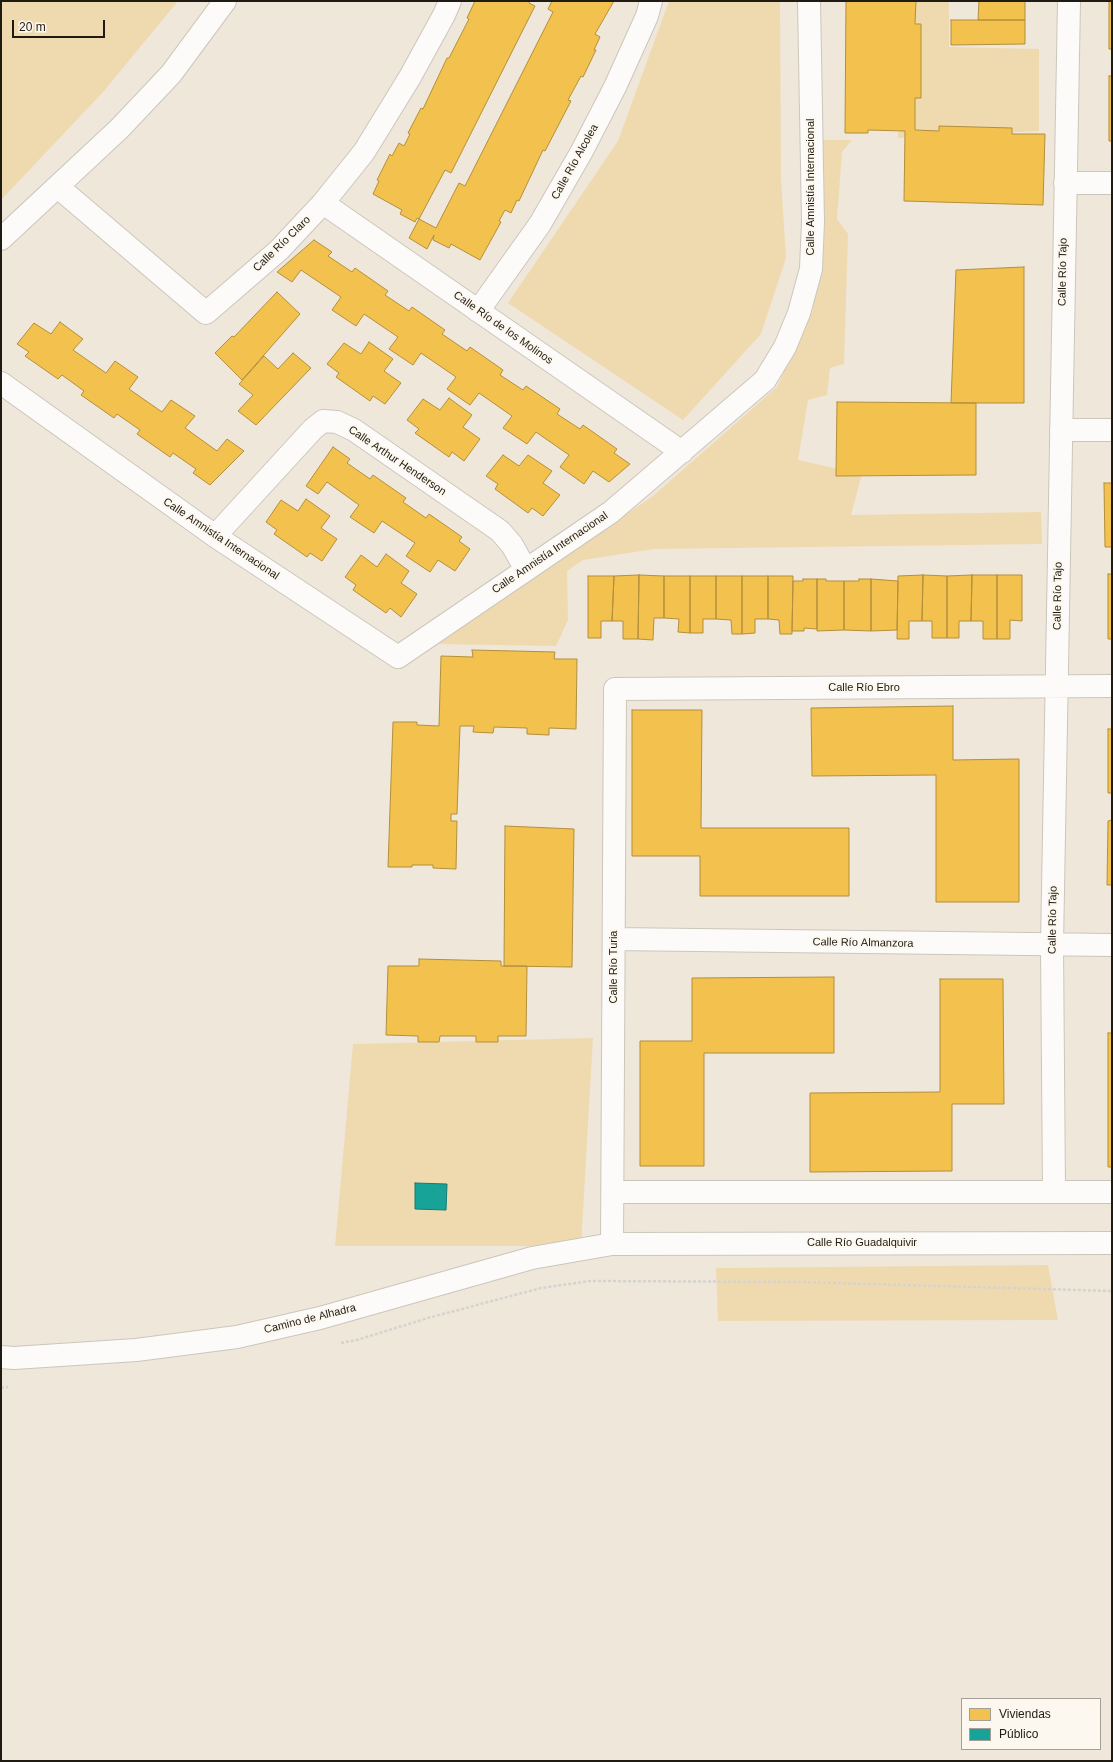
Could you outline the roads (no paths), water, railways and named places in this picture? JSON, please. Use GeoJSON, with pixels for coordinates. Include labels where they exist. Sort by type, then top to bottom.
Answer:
{"type":"FeatureCollection","features":[{"type":"Feature","properties":{"kind":"street"},"geometry":{"type":"LineString","coordinates":[[1,239],[119,129],[171,74],[225,1]]}},
{"type":"Feature","properties":{"kind":"street","name":"Calle Río Claro"},"geometry":{"type":"LineString","coordinates":[[58,186],[206,313],[279,250],[323,203],[364,152],[410,77],[444,15],[450,1]]}},
{"type":"Feature","properties":{"kind":"street","name":"Calle Río Alcolea"},"geometry":{"type":"LineString","coordinates":[[478,311],[540,224],[582,151],[615,87],[647,16],[650,1]]}},
{"type":"Feature","properties":{"kind":"street","name":"Calle Amnistía Internacional"},"geometry":{"type":"LineString","coordinates":[[1,383],[215,536],[398,657],[611,512],[765,380],[785,347],[799,313],[811,269],[813,222],[809,1]]}},
{"type":"Feature","properties":{"kind":"street","name":"Calle Río Tajo"},"geometry":{"type":"LineString","coordinates":[[1054,1192],[1052,945],[1069,1]]}},
{"type":"Feature","properties":{"kind":"street"},"geometry":{"type":"LineString","coordinates":[[1065,183],[1112,183]]}},
{"type":"Feature","properties":{"kind":"street","name":"Calle Río de los Molinos"},"geometry":{"type":"LineString","coordinates":[[323,203],[682,452]]}},
{"type":"Feature","properties":{"kind":"street","name":"Calle Arthur Henderson"},"geometry":{"type":"LineString","coordinates":[[215,536],[313,429],[322,421],[337,422],[354,430],[500,531],[512,545],[526,570]]}},
{"type":"Feature","properties":{"kind":"street"},"geometry":{"type":"LineString","coordinates":[[1061,430],[1112,430]]}},
{"type":"Feature","properties":{"kind":"street","name":"Calle Río Ebro"},"geometry":{"type":"LineString","coordinates":[[615,689],[1112,686]]}},
{"type":"Feature","properties":{"kind":"street","name":"Calle Río Turia"},"geometry":{"type":"LineString","coordinates":[[612,1244],[615,689]]}},
{"type":"Feature","properties":{"kind":"street","name":"Calle Río Almanzora"},"geometry":{"type":"LineString","coordinates":[[614,939],[1112,945]]}},
{"type":"Feature","properties":{"kind":"street"},"geometry":{"type":"LineString","coordinates":[[613,1192],[1112,1192]]}},
{"type":"Feature","properties":{"kind":"street","name":"Calle Río Guadalquivir"},"geometry":{"type":"LineString","coordinates":[[612,1244],[1112,1243]]}},
{"type":"Feature","properties":{"kind":"street","name":"Camino de Alhadra"},"geometry":{"type":"LineString","coordinates":[[1,1357],[14,1358],[136,1350],[237,1337],[320,1318],[532,1258],[612,1244]]}}]}
